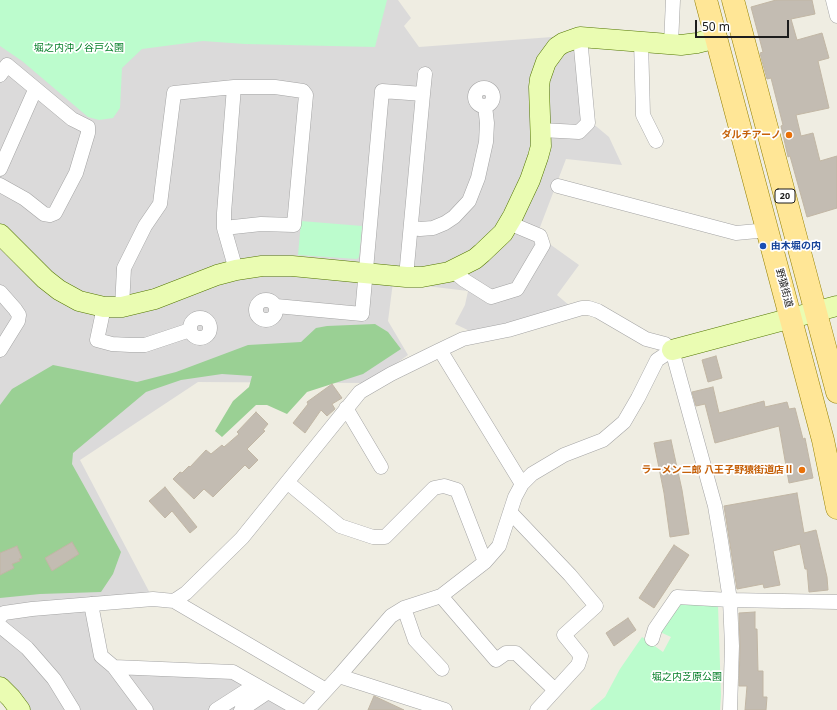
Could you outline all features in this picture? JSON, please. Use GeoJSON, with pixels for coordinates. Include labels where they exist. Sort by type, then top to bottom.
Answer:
{"type":"FeatureCollection","features":[{"type":"Feature","properties":{"kind":"main road","name":"野猿街道"},"geometry":{"type":"LineString","coordinates":[[706,0],[792,319],[823,440],[837,508]]}},
{"type":"Feature","properties":{"kind":"main road","name":"20"},"geometry":{"type":"LineString","coordinates":[[733,0],[837,392]]}},
{"type":"Feature","properties":{"kind":"street"},"geometry":{"type":"LineString","coordinates":[[672,44],[673,0]]}},
{"type":"Feature","properties":{"kind":"street"},"geometry":{"type":"LineString","coordinates":[[833,0],[837,16]]}},
{"type":"Feature","properties":{"kind":"street"},"geometry":{"type":"LineString","coordinates":[[0,234],[45,279],[59,290],[80,301],[113,307],[155,299],[217,275],[262,266],[278,266],[406,277],[428,276],[452,270],[475,259],[500,237],[509,223],[527,187],[541,146],[539,87],[541,72],[557,47],[563,42],[580,37],[681,45],[717,38]]}},
{"type":"Feature","properties":{"kind":"street"},"geometry":{"type":"LineString","coordinates":[[541,130],[580,132],[588,123],[580,37]]}},
{"type":"Feature","properties":{"kind":"street"},"geometry":{"type":"LineString","coordinates":[[641,41],[643,115],[656,141]]}},
{"type":"Feature","properties":{"kind":"street"},"geometry":{"type":"LineString","coordinates":[[0,75],[7,65],[35,90],[72,119],[88,127],[83,153],[76,173],[55,213],[50,215],[44,214],[25,199],[0,185]]}},
{"type":"Feature","properties":{"kind":"street"},"geometry":{"type":"LineString","coordinates":[[406,277],[424,74]]}},
{"type":"Feature","properties":{"kind":"street"},"geometry":{"type":"LineString","coordinates":[[190,330],[145,345],[130,346],[97,340],[113,307],[124,268],[145,226],[160,204],[174,93],[234,87],[275,87],[303,91],[306,96],[294,225],[261,224],[224,228]]}},
{"type":"Feature","properties":{"kind":"street"},"geometry":{"type":"LineString","coordinates":[[234,87],[224,228],[236,270]]}},
{"type":"Feature","properties":{"kind":"street"},"geometry":{"type":"LineString","coordinates":[[0,169],[35,90]]}},
{"type":"Feature","properties":{"kind":"street"},"geometry":{"type":"LineString","coordinates":[[276,306],[362,314],[382,91],[423,94]]}},
{"type":"Feature","properties":{"kind":"street"},"geometry":{"type":"LineString","coordinates":[[411,228],[433,228],[445,223],[454,217],[469,201],[480,172],[486,142],[485,106]]}},
{"type":"Feature","properties":{"kind":"street"},"geometry":{"type":"LineString","coordinates":[[558,186],[736,233],[768,230]]}},
{"type":"Feature","properties":{"kind":"street"},"geometry":{"type":"LineString","coordinates":[[452,270],[464,280],[491,297],[517,289],[543,245],[540,236],[509,223]]}},
{"type":"Feature","properties":{"kind":"street"},"geometry":{"type":"LineString","coordinates":[[0,292],[15,309],[18,315],[18,320],[0,350]]}},
{"type":"Feature","properties":{"kind":"street"},"geometry":{"type":"LineString","coordinates":[[308,710],[391,616],[404,608],[441,596],[485,562],[499,546],[515,497],[522,484],[532,474],[564,455],[603,440],[624,422],[657,360],[672,350],[837,306]]}},
{"type":"Feature","properties":{"kind":"street"},"geometry":{"type":"LineString","coordinates":[[174,601],[186,594],[242,538],[360,392],[390,374],[462,339],[508,330],[582,308],[589,308],[598,311],[646,339],[665,344],[672,350],[715,506],[721,541],[730,600],[732,646],[730,710]]}},
{"type":"Feature","properties":{"kind":"street"},"geometry":{"type":"LineString","coordinates":[[440,350],[522,484]]}},
{"type":"Feature","properties":{"kind":"street"},"geometry":{"type":"LineString","coordinates":[[346,408],[381,467]]}},
{"type":"Feature","properties":{"kind":"street"},"geometry":{"type":"LineString","coordinates":[[287,482],[340,526],[373,537],[385,537],[434,488],[444,486],[456,490],[485,562]]}},
{"type":"Feature","properties":{"kind":"street"},"geometry":{"type":"LineString","coordinates":[[510,512],[570,575],[596,606],[564,635],[581,656],[578,665],[537,710]]}},
{"type":"Feature","properties":{"kind":"street"},"geometry":{"type":"LineString","coordinates":[[441,596],[496,660],[506,653],[516,653],[555,690]]}},
{"type":"Feature","properties":{"kind":"street"},"geometry":{"type":"LineString","coordinates":[[652,639],[655,629],[677,596],[730,600],[837,602]]}},
{"type":"Feature","properties":{"kind":"street"},"geometry":{"type":"LineString","coordinates":[[0,617],[4,613],[32,609],[153,599],[174,601],[326,690]]}},
{"type":"Feature","properties":{"kind":"street"},"geometry":{"type":"LineString","coordinates":[[91,604],[101,656],[114,668],[146,710]]}},
{"type":"Feature","properties":{"kind":"street"},"geometry":{"type":"LineString","coordinates":[[404,608],[415,640],[442,669]]}},
{"type":"Feature","properties":{"kind":"street"},"geometry":{"type":"LineString","coordinates":[[0,626],[27,648],[54,679],[73,710]]}},
{"type":"Feature","properties":{"kind":"street"},"geometry":{"type":"LineString","coordinates":[[114,668],[232,672],[300,710]]}},
{"type":"Feature","properties":{"kind":"street"},"geometry":{"type":"LineString","coordinates":[[339,676],[445,710]]}},
{"type":"Feature","properties":{"kind":"street"},"geometry":{"type":"LineString","coordinates":[[216,710],[255,685]]}},
{"type":"Feature","properties":{"kind":"street"},"geometry":{"type":"LineString","coordinates":[[0,687],[20,710]]}},
{"type":"Feature","properties":{"kind":"street"},"geometry":{"type":"LineString","coordinates":[[242,710],[268,692]]}},
{"type":"Feature","properties":{"kind":"shaded area"},"geometry":{"type":"Polygon","coordinates":[[[0,0],[398,0],[411,18],[404,26],[419,47],[552,37],[584,43],[591,122],[609,137],[622,165],[566,159],[537,235],[579,265],[557,295],[570,306],[474,333],[455,324],[465,305],[468,291],[393,282],[388,321],[408,355],[383,373],[364,383],[198,382],[80,460],[153,599],[92,604],[101,656],[114,667],[233,672],[300,710],[20,710],[0,687],[0,0]]]}},
{"type":"Feature","properties":{"kind":"green space","name":"堀之内沖ノ谷戸公園"},"geometry":{"type":"Polygon","coordinates":[[[0,0],[387,0],[375,47],[245,44],[203,41],[142,49],[122,68],[120,108],[113,118],[99,120],[88,117],[22,61],[0,46],[0,0]]]}},
{"type":"Feature","properties":{"kind":"green space"},"geometry":{"type":"Polygon","coordinates":[[[301,221],[362,226],[359,257],[357,259],[298,255],[301,221]]]}},
{"type":"Feature","properties":{"kind":"green space"},"geometry":{"type":"Polygon","coordinates":[[[375,324],[388,332],[401,349],[363,374],[307,392],[287,414],[267,405],[256,405],[222,437],[215,431],[233,401],[249,387],[252,376],[222,374],[181,380],[146,392],[73,453],[72,464],[121,552],[113,574],[101,592],[40,594],[0,598],[0,405],[12,389],[53,365],[137,382],[176,372],[248,345],[301,342],[316,328],[327,326],[375,324]]]}},
{"type":"Feature","properties":{"kind":"green space","name":"堀之内芝原公園"},"geometry":{"type":"Polygon","coordinates":[[[680,603],[718,605],[721,695],[720,710],[590,710],[605,697],[620,669],[642,637],[663,652],[671,637],[660,632],[680,603]]]}},
{"type":"Feature","properties":{"kind":"building"},"geometry":{"type":"Polygon","coordinates":[[[776,0],[812,0],[815,14],[791,19],[797,40],[822,33],[829,58],[818,61],[829,108],[796,115],[801,136],[813,133],[820,161],[837,156],[837,208],[807,217],[790,156],[788,157],[781,126],[783,125],[771,78],[767,79],[762,61],[760,53],[763,52],[751,7],[776,0]]]}},
{"type":"Feature","properties":{"kind":"building"},"geometry":{"type":"Polygon","coordinates":[[[716,356],[722,378],[708,382],[702,360],[716,356]]]}},
{"type":"Feature","properties":{"kind":"building"},"geometry":{"type":"Polygon","coordinates":[[[332,384],[342,398],[332,404],[335,409],[327,416],[321,410],[305,433],[293,423],[308,404],[307,402],[332,384]]]}},
{"type":"Feature","properties":{"kind":"building"},"geometry":{"type":"Polygon","coordinates":[[[713,387],[719,413],[764,401],[765,407],[787,402],[789,409],[795,408],[803,439],[805,438],[813,478],[789,483],[779,426],[715,443],[705,404],[696,406],[692,392],[713,387]]]}},
{"type":"Feature","properties":{"kind":"building"},"geometry":{"type":"Polygon","coordinates":[[[256,412],[268,424],[263,430],[265,431],[247,449],[258,460],[249,469],[245,465],[213,497],[204,489],[194,499],[173,479],[180,472],[182,473],[189,466],[190,467],[206,450],[211,454],[222,445],[224,447],[239,434],[237,432],[256,412]]]}},
{"type":"Feature","properties":{"kind":"building"},"geometry":{"type":"Polygon","coordinates":[[[671,440],[682,490],[689,534],[670,537],[664,493],[654,443],[671,440]]]}},
{"type":"Feature","properties":{"kind":"building"},"geometry":{"type":"Polygon","coordinates":[[[165,487],[197,527],[190,533],[172,511],[165,518],[149,501],[165,487]]]}},
{"type":"Feature","properties":{"kind":"building"},"geometry":{"type":"Polygon","coordinates":[[[797,493],[804,533],[816,530],[827,577],[828,590],[809,592],[807,569],[805,569],[800,544],[773,551],[780,585],[764,588],[763,584],[737,589],[724,506],[797,493]]]}},
{"type":"Feature","properties":{"kind":"building"},"geometry":{"type":"Polygon","coordinates":[[[72,542],[79,554],[52,571],[45,558],[72,542]]]}},
{"type":"Feature","properties":{"kind":"building"},"geometry":{"type":"Polygon","coordinates":[[[674,545],[689,555],[654,608],[639,598],[674,545]]]}},
{"type":"Feature","properties":{"kind":"building"},"geometry":{"type":"Polygon","coordinates":[[[17,546],[22,558],[19,559],[20,561],[12,564],[14,568],[0,575],[0,553],[17,546]]]}},
{"type":"Feature","properties":{"kind":"building"},"geometry":{"type":"Polygon","coordinates":[[[755,612],[758,671],[763,671],[763,697],[767,697],[766,710],[745,710],[747,686],[739,686],[739,613],[755,612]]]}},
{"type":"Feature","properties":{"kind":"building"},"geometry":{"type":"Polygon","coordinates":[[[628,618],[636,630],[614,646],[606,633],[628,618]]]}},
{"type":"Feature","properties":{"kind":"building"},"geometry":{"type":"Polygon","coordinates":[[[374,696],[404,710],[368,710],[374,696]]]}},
{"type":"Feature","properties":{"kind":"place","name":"ダルチアーノ"},"geometry":{"type":"Point","coordinates":[789,135]}},
{"type":"Feature","properties":{"kind":"place","name":"由木堀の内"},"geometry":{"type":"Point","coordinates":[763,246]}},
{"type":"Feature","properties":{"kind":"place","name":"ラーメン二郎 八王子野猿街道店Ⅱ"},"geometry":{"type":"Point","coordinates":[802,470]}}]}
